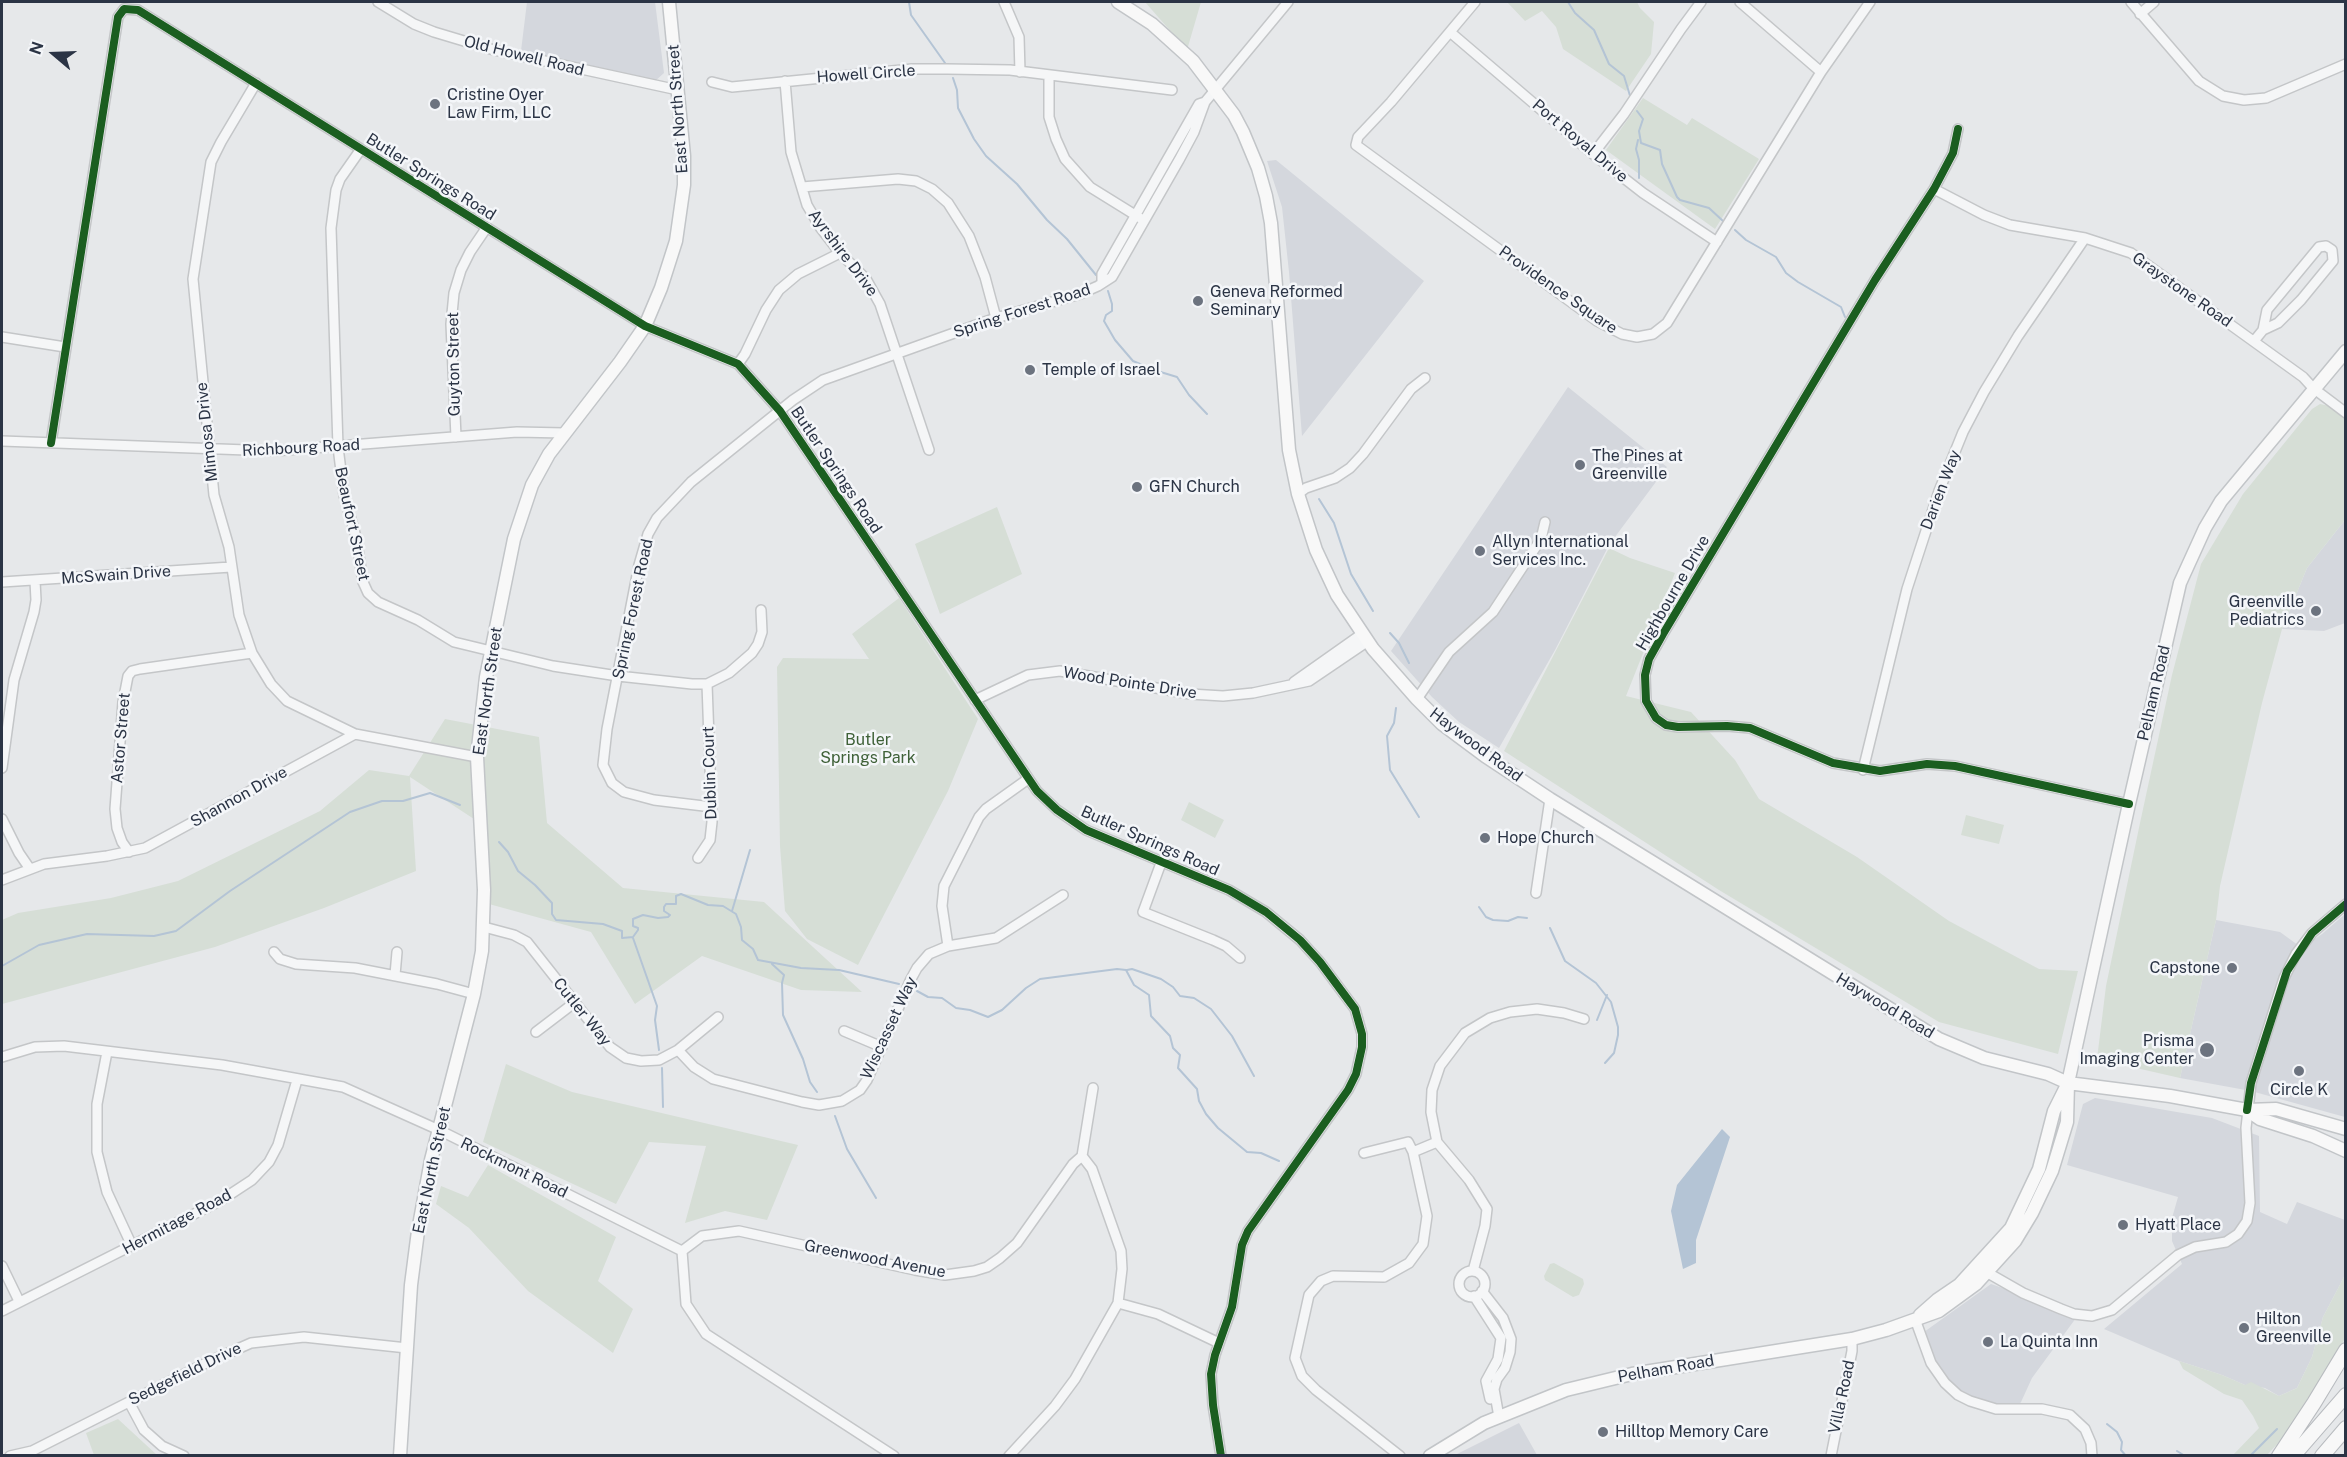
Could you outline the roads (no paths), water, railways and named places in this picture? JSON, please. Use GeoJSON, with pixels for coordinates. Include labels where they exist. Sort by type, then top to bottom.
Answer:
{"type":"FeatureCollection","features":[{"type":"Feature","properties":{"kind":"highway"},"geometry":{"type":"LineString","coordinates":[[2279,1455],[2346,1350]]}},
{"type":"Feature","properties":{"kind":"highway"},"geometry":{"type":"LineString","coordinates":[[2293,1455],[2346,1395]]}},
{"type":"Feature","properties":{"kind":"highway"},"geometry":{"type":"LineString","coordinates":[[2322,1455],[2346,1428]]}},
{"type":"Feature","properties":{"kind":"main road","name":"East North Street"},"geometry":{"type":"LineString","coordinates":[[400,1455],[418,1231],[438,1130],[474,994],[484,927],[477,757],[491,652],[522,510],[546,458],[645,326],[668,268],[681,212],[684,156],[669,2]]}},
{"type":"Feature","properties":{"kind":"main road","name":"Haywood Road"},"geometry":{"type":"LineString","coordinates":[[1118,2],[1152,24],[1184,51],[1202,70],[1243,132],[1266,196],[1274,242],[1285,414],[1298,494],[1316,550],[1337,595],[1365,638],[1417,699],[1460,738],[1550,799],[1932,1035],[1984,1058],[2048,1074],[2068,1083],[2247,1110],[2276,1109],[2346,1129]]}},
{"type":"Feature","properties":{"kind":"main road","name":"Pelham Road"},"geometry":{"type":"LineString","coordinates":[[1430,1455],[1467,1432],[1566,1390],[1632,1374],[1852,1339],[1886,1330],[1948,1305],[1988,1273],[2020,1233],[2052,1171],[2067,1122],[2068,1083],[2180,583],[2205,528],[2222,501],[2313,388],[2346,351]]}},
{"type":"Feature","properties":{"kind":"main road","name":"Pelham Road"},"geometry":{"type":"LineString","coordinates":[[1915,1319],[1959,1285],[2011,1228],[2039,1168],[2054,1111],[2068,1083]]}},
{"type":"Feature","properties":{"kind":"main road","name":"Haywood Road"},"geometry":{"type":"LineString","coordinates":[[2247,1110],[2260,1119],[2313,1136],[2346,1151]]}},
{"type":"Feature","properties":{"kind":"street","name":"Old Howell Road"},"geometry":{"type":"LineString","coordinates":[[378,2],[414,24],[494,50],[678,90]]}},
{"type":"Feature","properties":{"kind":"street"},"geometry":{"type":"LineString","coordinates":[[1004,2],[1019,37],[1020,72]]}},
{"type":"Feature","properties":{"kind":"street"},"geometry":{"type":"LineString","coordinates":[[1216,90],[1288,2]]}},
{"type":"Feature","properties":{"kind":"street","name":"Providence Square"},"geometry":{"type":"LineString","coordinates":[[1475,2],[1391,102],[1356,139],[1359,147],[1597,321],[1625,336],[1647,336],[1664,327],[1795,118],[1821,72],[1870,2]]}},
{"type":"Feature","properties":{"kind":"street"},"geometry":{"type":"LineString","coordinates":[[1593,154],[1624,114],[1701,2]]}},
{"type":"Feature","properties":{"kind":"street"},"geometry":{"type":"LineString","coordinates":[[1740,2],[1821,72]]}},
{"type":"Feature","properties":{"kind":"street"},"geometry":{"type":"LineString","coordinates":[[2131,2],[2199,81],[2218,94],[2256,101],[2346,64]]}},
{"type":"Feature","properties":{"kind":"street"},"geometry":{"type":"LineString","coordinates":[[2140,14],[2154,2]]}},
{"type":"Feature","properties":{"kind":"street","name":"Butler Springs Road"},"geometry":{"type":"LineString","coordinates":[[51,443],[64,347],[117,17],[124,9],[138,10],[645,326],[738,364],[780,411],[1037,791],[1070,820],[1086,830],[1229,890],[1280,922],[1320,962],[1342,989],[1355,1010],[1362,1034],[1360,1060],[1348,1090],[1248,1231],[1238,1262],[1232,1307],[1212,1363],[1211,1386],[1221,1455]]}},
{"type":"Feature","properties":{"kind":"street","name":"Port Royal Drive"},"geometry":{"type":"LineString","coordinates":[[1450,32],[1593,154],[1643,193],[1717,242]]}},
{"type":"Feature","properties":{"kind":"street","name":"Howell Circle"},"geometry":{"type":"LineString","coordinates":[[712,81],[732,87],[912,69],[1020,72],[1172,90]]}},
{"type":"Feature","properties":{"kind":"street"},"geometry":{"type":"LineString","coordinates":[[1049,75],[1049,117],[1065,159],[1090,187],[1145,220]]}},
{"type":"Feature","properties":{"kind":"street","name":"Ayrshire Drive"},"geometry":{"type":"LineString","coordinates":[[785,81],[791,152],[812,214],[840,253],[860,271],[876,294],[929,450]]}},
{"type":"Feature","properties":{"kind":"street","name":"Mimosa Drive"},"geometry":{"type":"LineString","coordinates":[[256,83],[220,142],[211,162],[195,260],[194,298],[214,495],[229,547],[239,615],[252,653],[271,684],[287,701],[355,734]]}},
{"type":"Feature","properties":{"kind":"street","name":"Spring Forest Road"},"geometry":{"type":"LineString","coordinates":[[712,807],[641,797],[624,792],[612,783],[603,760],[639,565],[648,534],[657,518],[691,482],[807,389],[823,380],[996,318],[1080,294],[1112,277],[1194,132],[1205,102],[1216,90]]}},
{"type":"Feature","properties":{"kind":"street","name":"Spring Forest Road"},"geometry":{"type":"LineString","coordinates":[[1102,283],[1102,274],[1135,214],[1199,104],[1205,102]]}},
{"type":"Feature","properties":{"kind":"street","name":"Highbourne Drive"},"geometry":{"type":"LineString","coordinates":[[1958,129],[1953,153],[1935,189],[1905,231],[1875,280],[1647,664],[1644,681],[1650,710],[1666,725],[1750,728],[1833,763],[1863,770],[1885,771],[1927,764],[1955,766],[2129,804]]}},
{"type":"Feature","properties":{"kind":"street","name":"Beaufort Street"},"geometry":{"type":"LineString","coordinates":[[361,149],[340,179],[332,210],[334,369],[338,447],[344,495],[356,537],[363,582],[368,593],[378,602],[418,620],[454,642],[491,652],[553,666],[618,676],[669,683],[707,684]]}},
{"type":"Feature","properties":{"kind":"street"},"geometry":{"type":"LineString","coordinates":[[802,187],[898,179],[916,181],[932,189],[948,203],[969,236],[985,277],[996,318]]}},
{"type":"Feature","properties":{"kind":"street","name":"Graystone Road"},"geometry":{"type":"LineString","coordinates":[[1935,189],[1984,215],[2010,225],[2085,238],[2122,249],[2138,257],[2254,341],[2346,413]]}},
{"type":"Feature","properties":{"kind":"street","name":"Guyton Street"},"geometry":{"type":"LineString","coordinates":[[456,437],[451,324],[454,293],[466,261],[487,227]]}},
{"type":"Feature","properties":{"kind":"street","name":"Darien Way"},"geometry":{"type":"LineString","coordinates":[[1863,770],[1910,579],[1941,486],[1963,432],[2018,336],[2085,238]]}},
{"type":"Feature","properties":{"kind":"street"},"geometry":{"type":"LineString","coordinates":[[2254,341],[2263,330],[2278,322],[2301,300],[2334,261],[2332,250],[2326,246],[2319,247],[2267,310],[2263,330]]}},
{"type":"Feature","properties":{"kind":"street"},"geometry":{"type":"LineString","coordinates":[[738,364],[779,290],[798,274],[840,253]]}},
{"type":"Feature","properties":{"kind":"street"},"geometry":{"type":"LineString","coordinates":[[2,337],[64,347]]}},
{"type":"Feature","properties":{"kind":"street"},"geometry":{"type":"LineString","coordinates":[[1298,494],[1306,488],[1335,478],[1350,468],[1411,389],[1425,378]]}},
{"type":"Feature","properties":{"kind":"street","name":"Richbourg Road"},"geometry":{"type":"LineString","coordinates":[[2,441],[274,451],[517,432],[564,433]]}},
{"type":"Feature","properties":{"kind":"street"},"geometry":{"type":"LineString","coordinates":[[1417,699],[1449,652],[1493,612],[1541,539],[1545,522]]}},
{"type":"Feature","properties":{"kind":"street","name":"McSwain Drive"},"geometry":{"type":"LineString","coordinates":[[2,582],[231,567]]}},
{"type":"Feature","properties":{"kind":"street"},"geometry":{"type":"LineString","coordinates":[[2,768],[14,680],[34,612],[35,581]]}},
{"type":"Feature","properties":{"kind":"street"},"geometry":{"type":"LineString","coordinates":[[707,684],[744,662],[757,647],[762,632],[761,610]]}},
{"type":"Feature","properties":{"kind":"street","name":"Wood Pointe Drive"},"geometry":{"type":"LineString","coordinates":[[975,700],[1028,675],[1060,671],[1205,695],[1240,695],[1290,685],[1365,638]]}},
{"type":"Feature","properties":{"kind":"street","name":"Astor Street"},"geometry":{"type":"LineString","coordinates":[[129,852],[117,828],[115,809],[123,702],[130,673],[140,669],[252,653]]}},
{"type":"Feature","properties":{"kind":"street","name":"Dublin Court"},"geometry":{"type":"LineString","coordinates":[[698,858],[710,840],[712,807],[707,684]]}},
{"type":"Feature","properties":{"kind":"street"},"geometry":{"type":"LineString","coordinates":[[355,734],[477,757]]}},
{"type":"Feature","properties":{"kind":"street","name":"Shannon Drive"},"geometry":{"type":"LineString","coordinates":[[2,880],[52,863],[146,848],[228,801],[355,734]]}},
{"type":"Feature","properties":{"kind":"street"},"geometry":{"type":"LineString","coordinates":[[948,946],[942,906],[944,886],[979,817],[986,809],[1028,779]]}},
{"type":"Feature","properties":{"kind":"street"},"geometry":{"type":"LineString","coordinates":[[1536,893],[1550,799]]}},
{"type":"Feature","properties":{"kind":"street"},"geometry":{"type":"LineString","coordinates":[[2,819],[30,869]]}},
{"type":"Feature","properties":{"kind":"street"},"geometry":{"type":"LineString","coordinates":[[1161,863],[1143,912],[1226,946],[1240,958]]}},
{"type":"Feature","properties":{"kind":"street","name":"Wiscasset Way"},"geometry":{"type":"LineString","coordinates":[[678,1050],[712,1079],[819,1105],[842,1101],[860,1089],[872,1070],[916,968],[929,954],[948,946],[996,938],[1063,896]]}},
{"type":"Feature","properties":{"kind":"street"},"geometry":{"type":"LineString","coordinates":[[1988,1273],[2015,1289],[2061,1310],[2092,1316],[2112,1310],[2178,1255],[2195,1247],[2226,1242],[2243,1229],[2250,1213],[2247,1110],[2251,1083],[2287,971],[2296,954],[2312,933],[2346,904]]}},
{"type":"Feature","properties":{"kind":"street","name":"Cutler Way"},"geometry":{"type":"LineString","coordinates":[[484,927],[514,935],[527,942],[610,1047],[626,1058],[651,1061],[678,1050],[718,1017]]}},
{"type":"Feature","properties":{"kind":"street"},"geometry":{"type":"LineString","coordinates":[[274,952],[280,959],[296,964],[355,968],[474,994]]}},
{"type":"Feature","properties":{"kind":"street"},"geometry":{"type":"LineString","coordinates":[[395,975],[397,952]]}},
{"type":"Feature","properties":{"kind":"street"},"geometry":{"type":"LineString","coordinates":[[536,1032],[574,1004]]}},
{"type":"Feature","properties":{"kind":"street"},"geometry":{"type":"LineString","coordinates":[[1473,1271],[1487,1209],[1481,1196],[1437,1142],[1431,1112],[1432,1090],[1440,1066],[1465,1033],[1491,1018],[1510,1012],[1537,1010],[1564,1013],[1584,1019]]}},
{"type":"Feature","properties":{"kind":"street"},"geometry":{"type":"LineString","coordinates":[[844,1031],[882,1047]]}},
{"type":"Feature","properties":{"kind":"street","name":"Rockmont Road"},"geometry":{"type":"LineString","coordinates":[[2,1057],[28,1048],[64,1046],[222,1065],[334,1085],[351,1090],[438,1130],[682,1251]]}},
{"type":"Feature","properties":{"kind":"street"},"geometry":{"type":"LineString","coordinates":[[107,1052],[97,1104],[97,1152],[107,1192],[132,1246]]}},
{"type":"Feature","properties":{"kind":"street","name":"Hermitage Road"},"geometry":{"type":"LineString","coordinates":[[2,1311],[220,1201],[258,1175],[269,1162],[278,1145],[297,1080]]}},
{"type":"Feature","properties":{"kind":"street"},"geometry":{"type":"LineString","coordinates":[[1009,1455],[1054,1406],[1075,1379],[1118,1303],[1122,1269],[1121,1251],[1092,1169],[1082,1156],[1093,1088]]}},
{"type":"Feature","properties":{"kind":"street"},"geometry":{"type":"LineString","coordinates":[[1364,1153],[1408,1142],[1413,1152],[1427,1216],[1423,1244],[1409,1263],[1384,1277],[1333,1276],[1321,1281],[1309,1295],[1295,1358],[1302,1376],[1316,1390],[1401,1455]]}},
{"type":"Feature","properties":{"kind":"street"},"geometry":{"type":"LineString","coordinates":[[1413,1152],[1437,1142]]}},
{"type":"Feature","properties":{"kind":"street","name":"Greenwood Avenue"},"geometry":{"type":"LineString","coordinates":[[682,1251],[702,1236],[739,1231],[915,1270],[945,1275],[974,1271],[987,1267],[1017,1243],[1073,1164],[1082,1156]]}},
{"type":"Feature","properties":{"kind":"street"},"geometry":{"type":"LineString","coordinates":[[682,1251],[686,1304],[706,1334],[894,1455]]}},
{"type":"Feature","properties":{"kind":"street"},"geometry":{"type":"LineString","coordinates":[[2,1266],[19,1301]]}},
{"type":"Feature","properties":{"kind":"street"},"geometry":{"type":"LineString","coordinates":[[1473,1271],[1462,1276],[1460,1286],[1466,1295],[1478,1294]]}},
{"type":"Feature","properties":{"kind":"street"},"geometry":{"type":"LineString","coordinates":[[1473,1271],[1483,1277],[1485,1284],[1478,1294]]}},
{"type":"Feature","properties":{"kind":"street"},"geometry":{"type":"LineString","coordinates":[[1478,1294],[1501,1338],[1500,1353],[1486,1381],[1489,1396],[1499,1417]]}},
{"type":"Feature","properties":{"kind":"street"},"geometry":{"type":"LineString","coordinates":[[1118,1303],[1158,1314],[1219,1343]]}},
{"type":"Feature","properties":{"kind":"street"},"geometry":{"type":"LineString","coordinates":[[1915,1319],[1931,1363],[1945,1383],[1958,1395],[1996,1408],[2042,1409],[2070,1415],[2089,1435],[2092,1455]]}},
{"type":"Feature","properties":{"kind":"street","name":"Sedgefield Drive"},"geometry":{"type":"LineString","coordinates":[[10,1455],[32,1451],[242,1346],[261,1341],[304,1337],[407,1348]]}},
{"type":"Feature","properties":{"kind":"street","name":"Villa Road"},"geometry":{"type":"LineString","coordinates":[[1831,1455],[1852,1351],[1852,1339]]}},
{"type":"Feature","properties":{"kind":"street"},"geometry":{"type":"LineString","coordinates":[[129,1402],[144,1430],[162,1446],[184,1455]]}},
{"type":"Feature","properties":{"kind":"water"},"geometry":{"type":"Polygon","coordinates":[[[1722,1129],[1730,1137],[1696,1240],[1696,1263],[1683,1269],[1671,1211],[1677,1185],[1722,1129]]]}},
{"type":"Feature","properties":{"kind":"waterway"},"geometry":{"type":"LineString","coordinates":[[909,2],[911,15],[945,63]]}},
{"type":"Feature","properties":{"kind":"waterway"},"geometry":{"type":"LineString","coordinates":[[1568,2],[1575,13],[1594,30],[1609,64],[1624,76],[1631,99]]}},
{"type":"Feature","properties":{"kind":"waterway"},"geometry":{"type":"LineString","coordinates":[[953,78],[957,90],[958,108],[986,156],[1017,184],[1096,275]]}},
{"type":"Feature","properties":{"kind":"waterway"},"geometry":{"type":"LineString","coordinates":[[1637,111],[1643,119],[1639,131],[1641,143],[1660,150],[1662,164],[1677,197],[1680,200],[1709,208],[1723,221]]}},
{"type":"Feature","properties":{"kind":"waterway"},"geometry":{"type":"LineString","coordinates":[[1638,140],[1636,149],[1639,160],[1639,178]]}},
{"type":"Feature","properties":{"kind":"waterway"},"geometry":{"type":"LineString","coordinates":[[1735,230],[1746,240],[1776,257],[1786,273],[1798,282],[1841,307],[1845,317]]}},
{"type":"Feature","properties":{"kind":"waterway"},"geometry":{"type":"LineString","coordinates":[[1108,291],[1112,311],[1106,315],[1104,321],[1115,340],[1133,361],[1177,377],[1189,395],[1207,414]]}},
{"type":"Feature","properties":{"kind":"waterway"},"geometry":{"type":"LineString","coordinates":[[1319,499],[1334,523],[1351,574],[1373,611]]}},
{"type":"Feature","properties":{"kind":"waterway"},"geometry":{"type":"LineString","coordinates":[[1390,633],[1399,643],[1409,663]]}},
{"type":"Feature","properties":{"kind":"waterway"},"geometry":{"type":"LineString","coordinates":[[1396,708],[1394,723],[1387,736],[1390,770],[1419,817]]}},
{"type":"Feature","properties":{"kind":"waterway"},"geometry":{"type":"LineString","coordinates":[[2,966],[39,945],[87,934],[154,936],[176,931],[230,891],[350,812],[382,801],[403,801],[430,793],[460,805]]}},
{"type":"Feature","properties":{"kind":"waterway"},"geometry":{"type":"LineString","coordinates":[[499,842],[508,852],[518,871],[552,903],[552,914],[556,920],[603,924],[622,931],[622,938],[633,937],[638,930],[633,926],[633,919],[643,915],[668,917],[670,915],[664,911],[664,907],[666,904],[676,904],[676,896],[681,894],[708,905],[723,906],[736,914],[741,927],[742,940],[753,949],[758,960],[801,968],[839,970],[899,984]]}},
{"type":"Feature","properties":{"kind":"waterway"},"geometry":{"type":"LineString","coordinates":[[732,911],[750,850]]}},
{"type":"Feature","properties":{"kind":"waterway"},"geometry":{"type":"LineString","coordinates":[[1479,907],[1486,917],[1493,920],[1508,921],[1518,917],[1527,918]]}},
{"type":"Feature","properties":{"kind":"waterway"},"geometry":{"type":"LineString","coordinates":[[1550,928],[1565,961],[1596,983],[1611,1002],[1618,1035],[1614,1053],[1605,1063]]}},
{"type":"Feature","properties":{"kind":"waterway"},"geometry":{"type":"LineString","coordinates":[[633,938],[657,1006],[655,1020],[659,1050]]}},
{"type":"Feature","properties":{"kind":"waterway"},"geometry":{"type":"LineString","coordinates":[[772,964],[784,975],[783,1015],[803,1059],[810,1082],[817,1092]]}},
{"type":"Feature","properties":{"kind":"waterway"},"geometry":{"type":"LineString","coordinates":[[917,991],[928,997],[942,998],[956,1008],[970,1010],[988,1017],[1002,1010],[1026,988],[1040,979],[1117,969],[1126,970],[1134,985],[1149,995],[1151,1016],[1170,1036],[1173,1048],[1180,1055],[1178,1068],[1197,1089],[1199,1101],[1206,1114],[1218,1128],[1247,1152],[1261,1153],[1279,1161]]}},
{"type":"Feature","properties":{"kind":"waterway"},"geometry":{"type":"LineString","coordinates":[[1127,970],[1132,969],[1161,979],[1173,987],[1180,996],[1194,998],[1211,1009],[1232,1036],[1254,1076]]}},
{"type":"Feature","properties":{"kind":"waterway"},"geometry":{"type":"LineString","coordinates":[[1597,1020],[1607,995]]}},
{"type":"Feature","properties":{"kind":"waterway"},"geometry":{"type":"LineString","coordinates":[[662,1068],[663,1107]]}},
{"type":"Feature","properties":{"kind":"waterway"},"geometry":{"type":"LineString","coordinates":[[835,1116],[847,1149],[876,1198]]}},
{"type":"Feature","properties":{"kind":"waterway"},"geometry":{"type":"LineString","coordinates":[[2107,1424],[2117,1432],[2122,1442],[2121,1450],[2126,1456]]}},
{"type":"Feature","properties":{"kind":"waterway"},"geometry":{"type":"LineString","coordinates":[[2250,1456],[2277,1429]]}},
{"type":"Feature","properties":{"kind":"waterway"},"geometry":{"type":"LineString","coordinates":[[2177,1451],[2185,1456]]}},
{"type":"Feature","properties":{"kind":"place","name":"Cristine Oyer Law Firm, LLC"},"geometry":{"type":"Point","coordinates":[435,104]}},
{"type":"Feature","properties":{"kind":"place","name":"Geneva Reformed Seminary"},"geometry":{"type":"Point","coordinates":[1198,301]}},
{"type":"Feature","properties":{"kind":"place","name":"Temple of Israel"},"geometry":{"type":"Point","coordinates":[1030,370]}},
{"type":"Feature","properties":{"kind":"place","name":"The Pines at Greenville"},"geometry":{"type":"Point","coordinates":[1580,465]}},
{"type":"Feature","properties":{"kind":"place","name":"GFN Church"},"geometry":{"type":"Point","coordinates":[1137,487]}},
{"type":"Feature","properties":{"kind":"place","name":"Allyn International Services Inc."},"geometry":{"type":"Point","coordinates":[1480,551]}},
{"type":"Feature","properties":{"kind":"place","name":"Greenville Pediatrics"},"geometry":{"type":"Point","coordinates":[2316,611]}},
{"type":"Feature","properties":{"kind":"place","name":"Hope Church"},"geometry":{"type":"Point","coordinates":[1485,838]}},
{"type":"Feature","properties":{"kind":"place","name":"Capstone"},"geometry":{"type":"Point","coordinates":[2232,968]}},
{"type":"Feature","properties":{"kind":"place","name":"Prisma Imaging Center"},"geometry":{"type":"Point","coordinates":[2207,1050]}},
{"type":"Feature","properties":{"kind":"place","name":"Circle K"},"geometry":{"type":"Point","coordinates":[2299,1071]}},
{"type":"Feature","properties":{"kind":"place","name":"Hyatt Place"},"geometry":{"type":"Point","coordinates":[2123,1225]}},
{"type":"Feature","properties":{"kind":"place","name":"Hilton Greenville"},"geometry":{"type":"Point","coordinates":[2244,1328]}},
{"type":"Feature","properties":{"kind":"place","name":"La Quinta Inn"},"geometry":{"type":"Point","coordinates":[1988,1342]}},
{"type":"Feature","properties":{"kind":"place","name":"Hilltop Memory Care"},"geometry":{"type":"Point","coordinates":[1603,1432]}},
{"type":"Feature","properties":{"kind":"park label","name":"Butler Springs Park"},"geometry":{"type":"Point","coordinates":[868,749]}}]}
